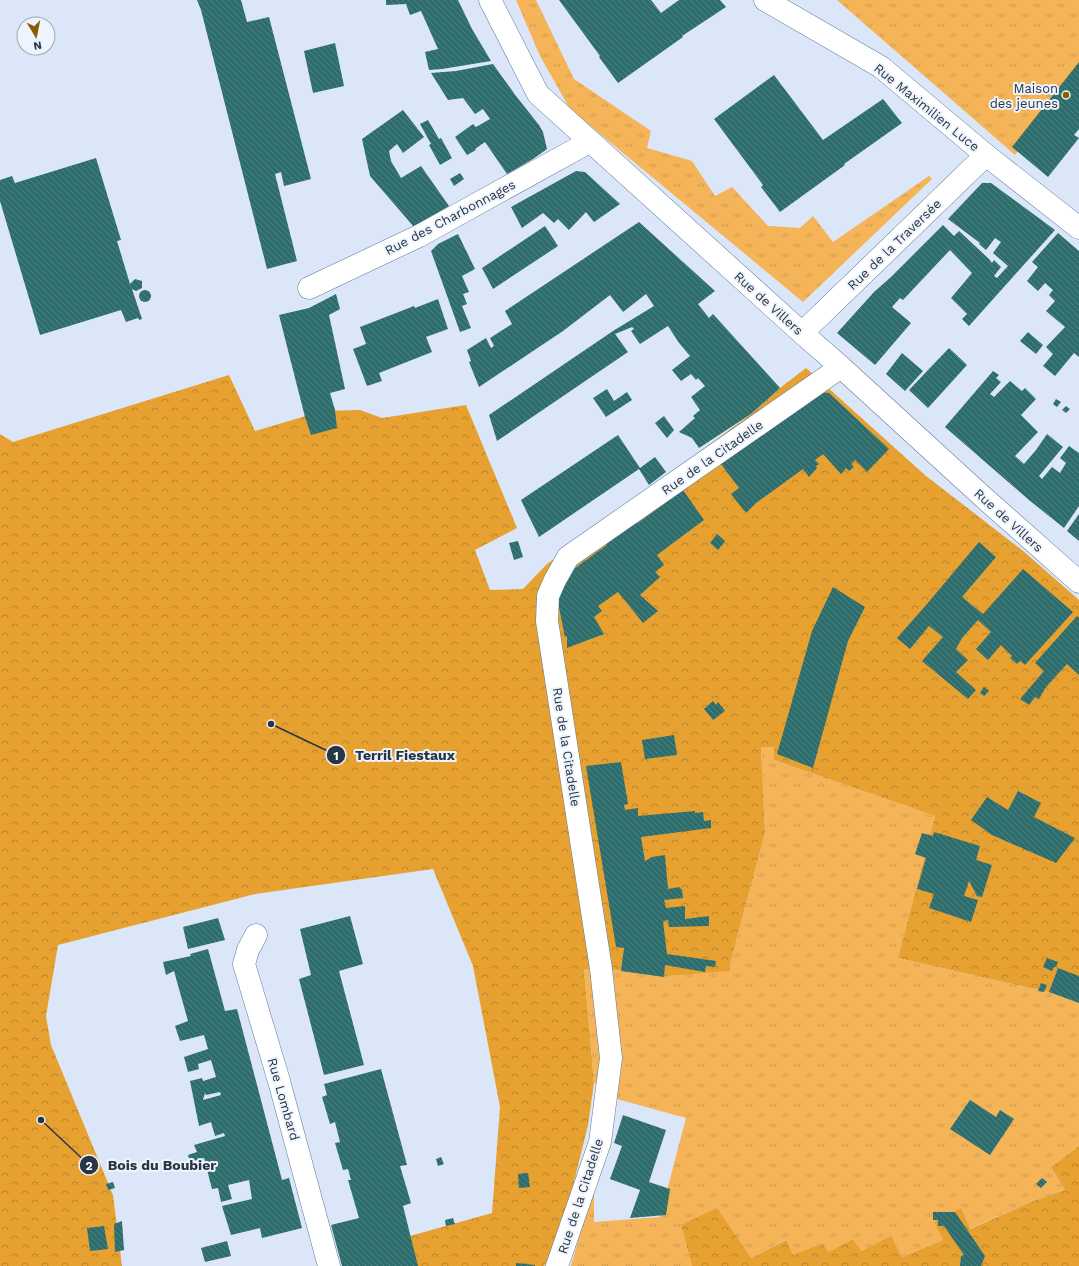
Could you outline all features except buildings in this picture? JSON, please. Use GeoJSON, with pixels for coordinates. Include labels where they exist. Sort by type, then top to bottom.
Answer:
{"type":"FeatureCollection","features":[{"type":"Feature","properties":{"kind":"street","name":"Rue de Villers"},"geometry":{"type":"LineString","coordinates":[[490,0],[538,94],[589,142],[1079,582]]}},
{"type":"Feature","properties":{"kind":"street","name":"Rue Maximilien Luce"},"geometry":{"type":"LineString","coordinates":[[765,0],[881,67],[986,155],[1079,228]]}},
{"type":"Feature","properties":{"kind":"street","name":"Rue des Charbonnages"},"geometry":{"type":"LineString","coordinates":[[310,288],[419,236],[589,142]]}},
{"type":"Feature","properties":{"kind":"street","name":"Rue de la Traversée"},"geometry":{"type":"LineString","coordinates":[[802,333],[986,155]]}},
{"type":"Feature","properties":{"kind":"street","name":"Rue de la Citadelle"},"geometry":{"type":"LineString","coordinates":[[557,1266],[600,1142],[611,1058],[600,969],[547,620],[548,596],[568,557],[841,367]]}},
{"type":"Feature","properties":{"kind":"street","name":"Rue Lombard"},"geometry":{"type":"LineString","coordinates":[[256,934],[248,950],[244,964],[279,1081],[329,1266]]}},
{"type":"Feature","properties":{"kind":"green space"},"geometry":{"type":"Polygon","coordinates":[[[516,0],[536,0],[574,79],[651,131],[647,148],[692,161],[715,196],[732,187],[768,226],[800,228],[813,216],[833,242],[929,176],[932,179],[803,302],[570,109],[540,56],[516,0]]]}},
{"type":"Feature","properties":{"kind":"green space"},"geometry":{"type":"Polygon","coordinates":[[[837,0],[1079,0],[1079,71],[1015,155],[837,0]]]}},
{"type":"Feature","properties":{"kind":"green space"},"geometry":{"type":"Polygon","coordinates":[[[806,368],[926,476],[1022,550],[1079,600],[1079,999],[898,958],[935,816],[774,760],[774,747],[761,747],[765,833],[731,960],[730,971],[664,976],[621,970],[584,969],[594,1083],[588,1125],[559,1243],[544,1266],[417,1266],[410,1236],[492,1213],[500,1107],[473,966],[433,869],[255,894],[58,945],[46,1016],[51,1045],[113,1195],[122,1266],[0,1266],[0,434],[13,442],[229,375],[255,431],[323,411],[360,410],[382,418],[466,405],[517,528],[475,550],[490,590],[523,589],[547,564],[751,414],[780,388],[806,368]]]}},
{"type":"Feature","properties":{"kind":"green space"},"geometry":{"type":"Polygon","coordinates":[[[761,747],[774,747],[774,760],[935,816],[898,958],[1079,999],[1079,1146],[1051,1167],[1065,1190],[1033,1201],[969,1229],[961,1208],[943,1240],[902,1257],[891,1237],[860,1251],[853,1239],[828,1252],[823,1243],[793,1256],[785,1240],[751,1258],[681,1225],[692,1266],[571,1266],[594,1184],[594,1222],[660,1217],[686,1118],[617,1099],[594,1083],[584,969],[730,971],[731,960],[765,833],[761,747]]]}},
{"type":"Feature","properties":{"kind":"green space"},"geometry":{"type":"Polygon","coordinates":[[[1079,1146],[1079,1266],[692,1266],[681,1225],[717,1208],[751,1258],[786,1240],[793,1255],[823,1243],[828,1252],[853,1239],[861,1251],[891,1236],[902,1257],[943,1240],[934,1222],[961,1208],[970,1229],[1033,1201],[1065,1190],[1051,1167],[1079,1146]]]}},
{"type":"Feature","properties":{"kind":"place","name":"Maison des jeunes"},"geometry":{"type":"Point","coordinates":[1066,95]}},
{"type":"Feature","properties":{"kind":"place","name":"Terril Fiestaux"},"geometry":{"type":"Point","coordinates":[271,724]}},
{"type":"Feature","properties":{"kind":"place","name":"Bois du Boubier"},"geometry":{"type":"Point","coordinates":[41,1120]}}]}
